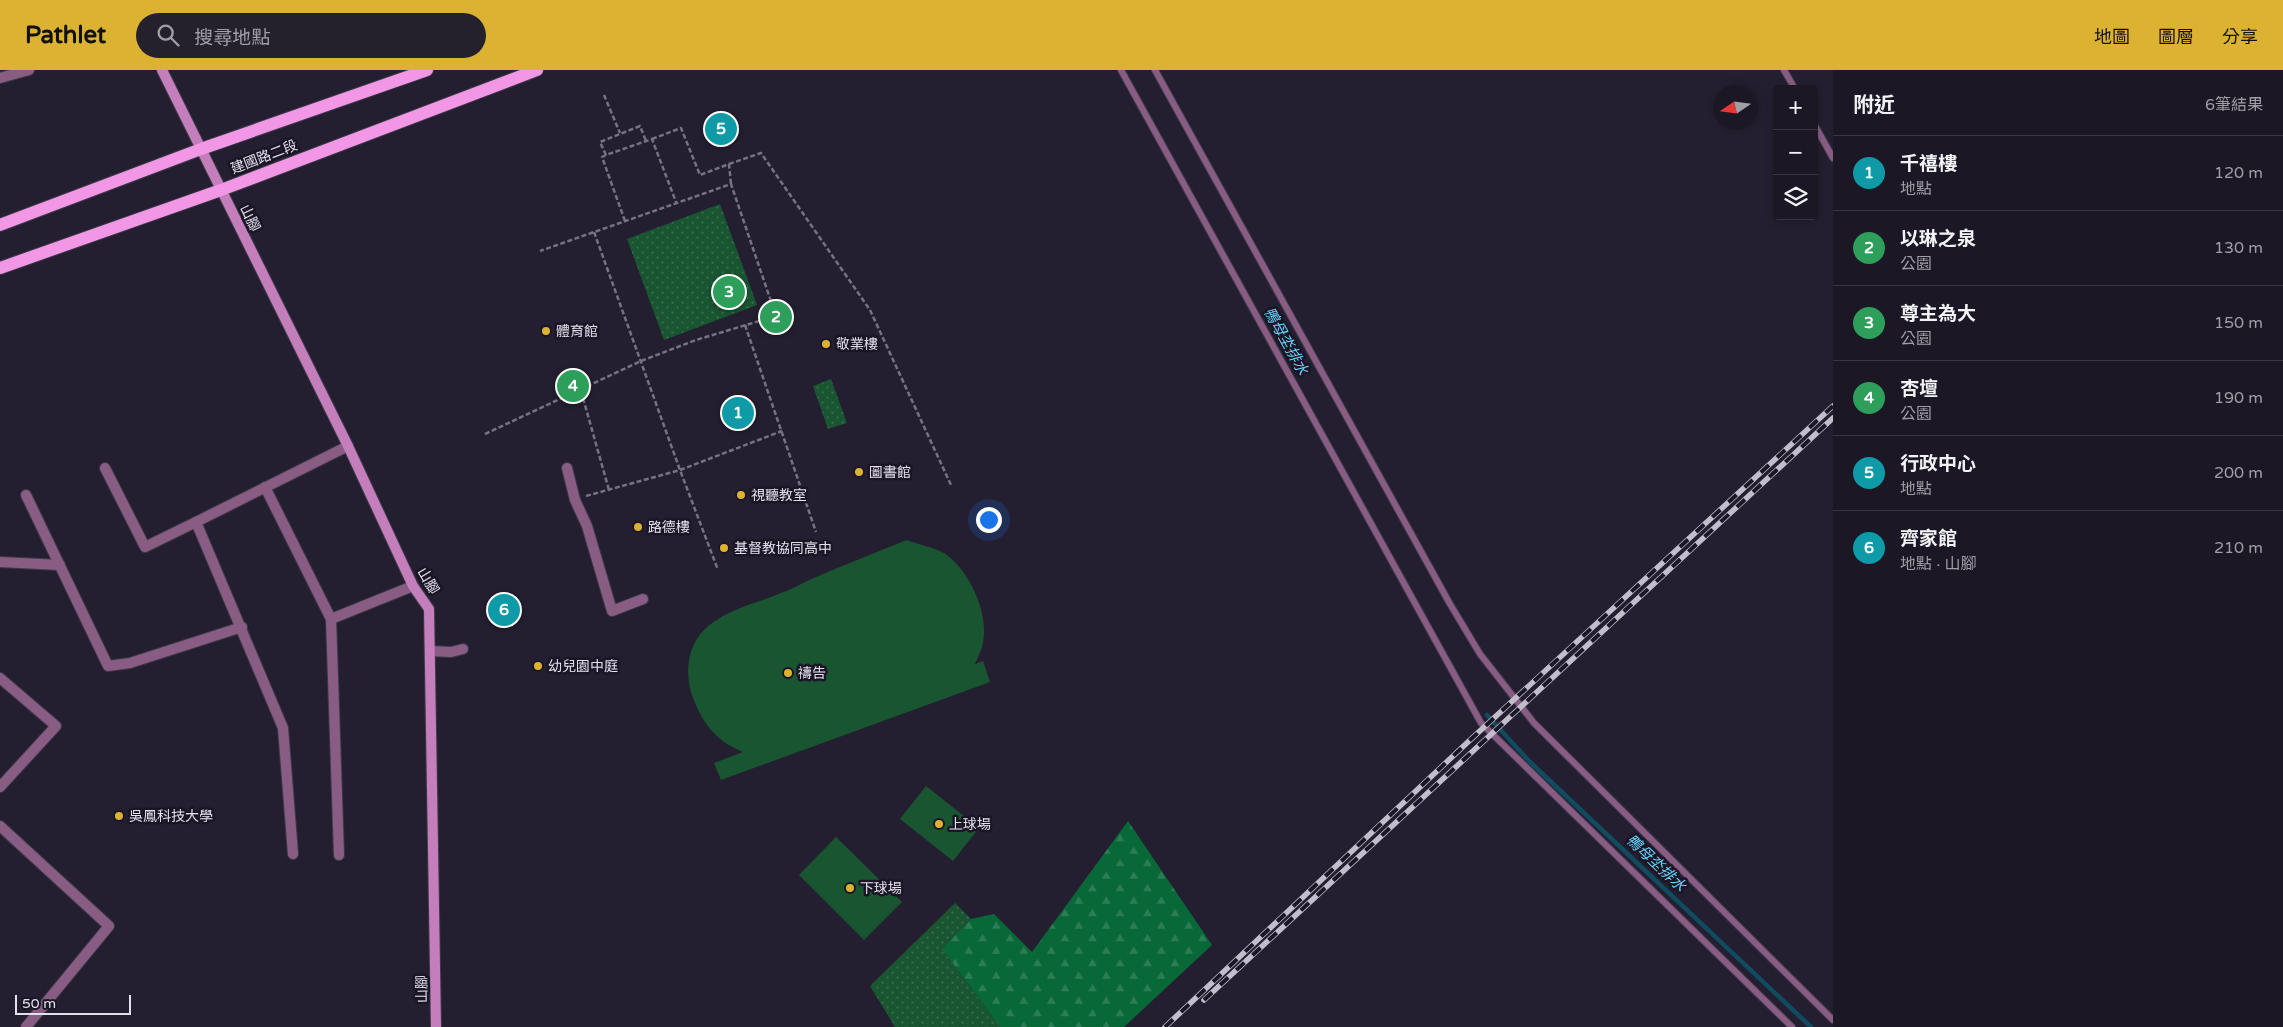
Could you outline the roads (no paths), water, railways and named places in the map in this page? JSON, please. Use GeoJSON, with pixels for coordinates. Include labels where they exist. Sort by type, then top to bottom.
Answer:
{"type":"FeatureCollection","features":[{"type":"Feature","properties":{"kind":"main road","name":"建國路二段"},"geometry":{"type":"LineString","coordinates":[[0,225],[201,150],[427,70]]}},
{"type":"Feature","properties":{"kind":"main road","name":"建國路二段"},"geometry":{"type":"LineString","coordinates":[[0,268],[221,190],[537,70]]}},
{"type":"Feature","properties":{"kind":"street"},"geometry":{"type":"LineString","coordinates":[[0,78],[29,70]]}},
{"type":"Feature","properties":{"kind":"street","name":"山腳"},"geometry":{"type":"LineString","coordinates":[[162,70],[348,446],[413,586],[429,610],[436,1027]]}},
{"type":"Feature","properties":{"kind":"street"},"geometry":{"type":"LineString","coordinates":[[105,468],[145,547],[348,446]]}},
{"type":"Feature","properties":{"kind":"street"},"geometry":{"type":"LineString","coordinates":[[567,468],[575,500],[587,526],[612,611],[643,599]]}},
{"type":"Feature","properties":{"kind":"street"},"geometry":{"type":"LineString","coordinates":[[265,487],[331,619],[340,855]]}},
{"type":"Feature","properties":{"kind":"street"},"geometry":{"type":"LineString","coordinates":[[26,495],[108,666],[130,663],[242,627]]}},
{"type":"Feature","properties":{"kind":"street"},"geometry":{"type":"LineString","coordinates":[[196,522],[242,627],[283,728],[293,854]]}},
{"type":"Feature","properties":{"kind":"street"},"geometry":{"type":"LineString","coordinates":[[0,562],[60,565]]}},
{"type":"Feature","properties":{"kind":"street"},"geometry":{"type":"LineString","coordinates":[[331,619],[413,586]]}},
{"type":"Feature","properties":{"kind":"street"},"geometry":{"type":"LineString","coordinates":[[430,651],[452,652],[463,649]]}},
{"type":"Feature","properties":{"kind":"street"},"geometry":{"type":"LineString","coordinates":[[0,678],[56,726],[0,787]]}},
{"type":"Feature","properties":{"kind":"street"},"geometry":{"type":"LineString","coordinates":[[0,826],[109,926],[26,1027]]}},
{"type":"Feature","properties":{"kind":"lane"},"geometry":{"type":"LineString","coordinates":[[1121,70],[1481,723],[1792,1027]]}},
{"type":"Feature","properties":{"kind":"lane"},"geometry":{"type":"LineString","coordinates":[[1155,70],[1440,586],[1480,654],[1534,723],[1833,1020]]}},
{"type":"Feature","properties":{"kind":"lane"},"geometry":{"type":"LineString","coordinates":[[1784,70],[1793,85]]}},
{"type":"Feature","properties":{"kind":"lane"},"geometry":{"type":"LineString","coordinates":[[1817,130],[1833,158]]}},
{"type":"Feature","properties":{"kind":"waterway","name":"鴨母坔排水"},"geometry":{"type":"LineString","coordinates":[[1487,715],[1529,761],[1811,1027]]}},
{"type":"Feature","properties":{"kind":"railway"},"geometry":{"type":"LineString","coordinates":[[1165,1027],[1469,741],[1833,406]]}},
{"type":"Feature","properties":{"kind":"railway"},"geometry":{"type":"LineString","coordinates":[[1204,1000],[1833,418]]}},
{"type":"Feature","properties":{"kind":"place","name":"行政中心"},"geometry":{"type":"Point","coordinates":[721,129]}},
{"type":"Feature","properties":{"kind":"place","name":"尊主為大"},"geometry":{"type":"Point","coordinates":[729,292]}},
{"type":"Feature","properties":{"kind":"place","name":"以琳之泉"},"geometry":{"type":"Point","coordinates":[776,317]}},
{"type":"Feature","properties":{"kind":"place","name":"體育館"},"geometry":{"type":"Point","coordinates":[546,331]}},
{"type":"Feature","properties":{"kind":"place","name":"敬業樓"},"geometry":{"type":"Point","coordinates":[826,344]}},
{"type":"Feature","properties":{"kind":"place","name":"杏壇"},"geometry":{"type":"Point","coordinates":[573,386]}},
{"type":"Feature","properties":{"kind":"place","name":"千禧樓"},"geometry":{"type":"Point","coordinates":[738,413]}},
{"type":"Feature","properties":{"kind":"place","name":"圖書館"},"geometry":{"type":"Point","coordinates":[859,472]}},
{"type":"Feature","properties":{"kind":"place","name":"視聽教室"},"geometry":{"type":"Point","coordinates":[741,495]}},
{"type":"Feature","properties":{"kind":"place","name":"路德樓"},"geometry":{"type":"Point","coordinates":[638,527]}},
{"type":"Feature","properties":{"kind":"place","name":"基督教協同高中"},"geometry":{"type":"Point","coordinates":[724,548]}},
{"type":"Feature","properties":{"kind":"place","name":"齊家館"},"geometry":{"type":"Point","coordinates":[504,610]}},
{"type":"Feature","properties":{"kind":"place","name":"幼兒園中庭"},"geometry":{"type":"Point","coordinates":[538,666]}},
{"type":"Feature","properties":{"kind":"place","name":"禱告"},"geometry":{"type":"Point","coordinates":[788,673]}},
{"type":"Feature","properties":{"kind":"place","name":"吳鳳科技大學"},"geometry":{"type":"Point","coordinates":[119,816]}},
{"type":"Feature","properties":{"kind":"place","name":"上球場"},"geometry":{"type":"Point","coordinates":[939,824]}},
{"type":"Feature","properties":{"kind":"place","name":"下球場"},"geometry":{"type":"Point","coordinates":[850,888]}}]}
